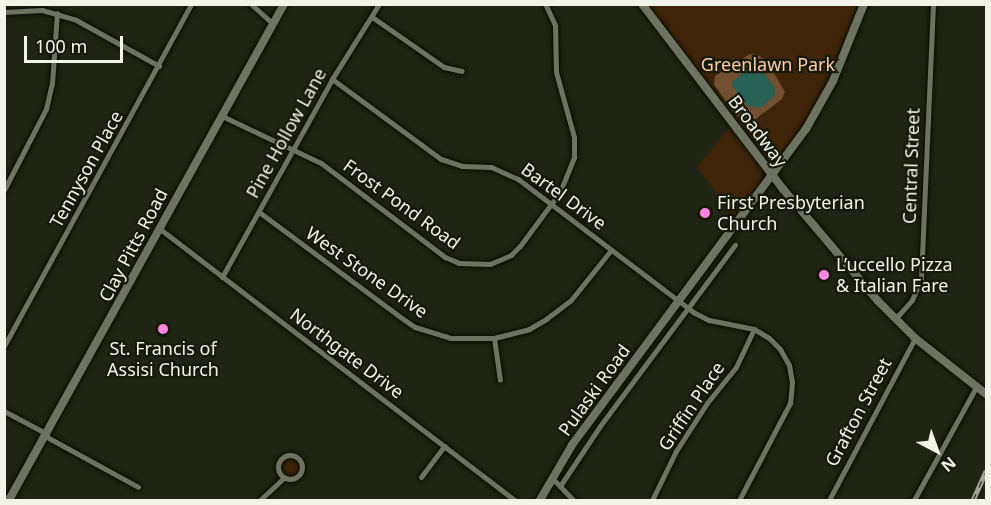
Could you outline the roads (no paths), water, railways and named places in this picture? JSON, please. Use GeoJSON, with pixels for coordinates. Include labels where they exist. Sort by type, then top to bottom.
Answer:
{"type":"FeatureCollection","features":[{"type":"Feature","properties":{"kind":"main road","name":"Clay Pitts Road"},"geometry":{"type":"LineString","coordinates":[[9,501],[284,4]]}},
{"type":"Feature","properties":{"kind":"main road","name":"Broadway"},"geometry":{"type":"LineString","coordinates":[[642,4],[773,177],[895,320],[987,394]]}},
{"type":"Feature","properties":{"kind":"main road","name":"Pulaski Road"},"geometry":{"type":"LineString","coordinates":[[540,501],[552,477],[678,301],[773,177],[806,129],[833,81],[864,4]]}},
{"type":"Feature","properties":{"kind":"street","name":"Tennyson Place"},"geometry":{"type":"LineString","coordinates":[[4,346],[191,4]]}},
{"type":"Feature","properties":{"kind":"street"},"geometry":{"type":"LineString","coordinates":[[250,4],[273,24]]}},
{"type":"Feature","properties":{"kind":"street","name":"Pine Hollow Lane"},"geometry":{"type":"LineString","coordinates":[[222,277],[332,79],[379,4]]}},
{"type":"Feature","properties":{"kind":"street"},"geometry":{"type":"LineString","coordinates":[[545,4],[555,25],[556,72],[575,147],[567,182],[552,205]]}},
{"type":"Feature","properties":{"kind":"street","name":"Central Street"},"geometry":{"type":"LineString","coordinates":[[895,320],[912,300],[921,279],[933,4]]}},
{"type":"Feature","properties":{"kind":"street"},"geometry":{"type":"LineString","coordinates":[[4,12],[42,10],[57,13],[76,20],[159,66]]}},
{"type":"Feature","properties":{"kind":"street"},"geometry":{"type":"LineString","coordinates":[[4,190],[46,109],[52,84],[57,13]]}},
{"type":"Feature","properties":{"kind":"street"},"geometry":{"type":"LineString","coordinates":[[372,17],[444,67],[462,71]]}},
{"type":"Feature","properties":{"kind":"street","name":"Bartel Drive"},"geometry":{"type":"LineString","coordinates":[[332,79],[441,159],[456,164],[491,167],[518,179],[688,309],[709,320],[754,329]]}},
{"type":"Feature","properties":{"kind":"street","name":"Frost Pond Road"},"geometry":{"type":"LineString","coordinates":[[222,116],[321,163],[431,247],[459,263],[490,264],[511,255],[552,205]]}},
{"type":"Feature","properties":{"kind":"street","name":"West Stone Drive"},"geometry":{"type":"LineString","coordinates":[[259,212],[416,327],[450,338],[494,338],[529,329],[559,311],[582,287],[611,250]]}},
{"type":"Feature","properties":{"kind":"street","name":"Northgate Drive"},"geometry":{"type":"LineString","coordinates":[[160,229],[515,501]]}},
{"type":"Feature","properties":{"kind":"street"},"geometry":{"type":"LineString","coordinates":[[560,486],[607,416],[735,245]]}},
{"type":"Feature","properties":{"kind":"street"},"geometry":{"type":"LineString","coordinates":[[739,501],[783,419],[790,403],[792,382],[789,365],[780,349],[769,338],[754,329]]}},
{"type":"Feature","properties":{"kind":"street","name":"Griffin Place"},"geometry":{"type":"LineString","coordinates":[[652,501],[676,451],[707,403],[736,367],[754,329]]}},
{"type":"Feature","properties":{"kind":"street"},"geometry":{"type":"LineString","coordinates":[[494,338],[500,380]]}},
{"type":"Feature","properties":{"kind":"street","name":"Grafton Street"},"geometry":{"type":"LineString","coordinates":[[829,501],[915,338]]}},
{"type":"Feature","properties":{"kind":"street"},"geometry":{"type":"LineString","coordinates":[[914,501],[976,387]]}},
{"type":"Feature","properties":{"kind":"street"},"geometry":{"type":"LineString","coordinates":[[4,411],[138,487]]}},
{"type":"Feature","properties":{"kind":"street"},"geometry":{"type":"LineString","coordinates":[[421,477],[444,446]]}},
{"type":"Feature","properties":{"kind":"street"},"geometry":{"type":"LineString","coordinates":[[287,455],[296,456],[303,465],[301,473],[291,480],[284,478],[278,467],[280,460],[287,455]]}},
{"type":"Feature","properties":{"kind":"street"},"geometry":{"type":"LineString","coordinates":[[552,477],[573,501]]}},
{"type":"Feature","properties":{"kind":"street"},"geometry":{"type":"LineString","coordinates":[[260,501],[284,478]]}},
{"type":"Feature","properties":{"kind":"water"},"geometry":{"type":"Polygon","coordinates":[[[751,66],[759,66],[774,87],[775,95],[761,108],[748,106],[732,86],[733,81],[751,66]]]}},
{"type":"Feature","properties":{"kind":"railway"},"geometry":{"type":"LineString","coordinates":[[973,500],[986,471]]}},
{"type":"Feature","properties":{"kind":"place","name":"First Presbyterian Church"},"geometry":{"type":"Point","coordinates":[705,213]}},
{"type":"Feature","properties":{"kind":"place","name":"L’uccello Pizza & Italian Fare"},"geometry":{"type":"Point","coordinates":[824,275]}},
{"type":"Feature","properties":{"kind":"place","name":"St. Francis of Assisi Church"},"geometry":{"type":"Point","coordinates":[163,329]}},
{"type":"Feature","properties":{"kind":"park label","name":"Greenlawn Park"},"geometry":{"type":"Point","coordinates":[768,64]}}]}
